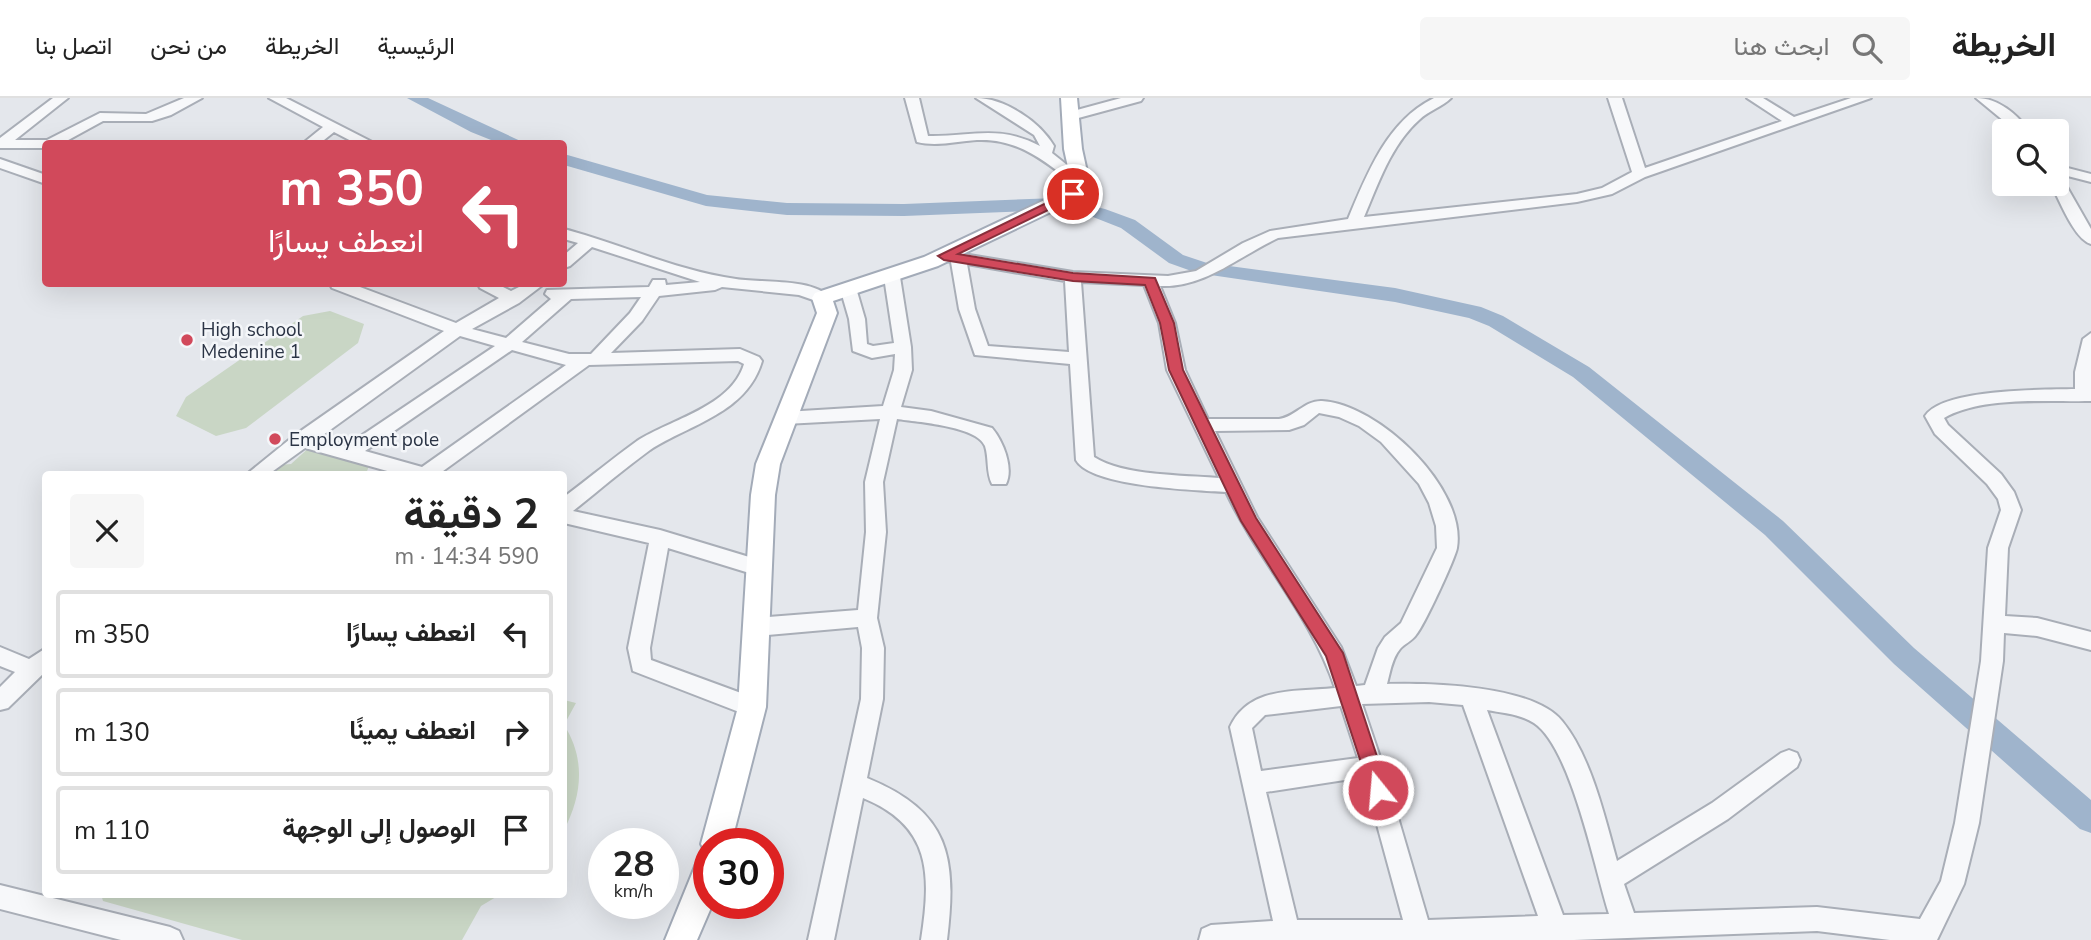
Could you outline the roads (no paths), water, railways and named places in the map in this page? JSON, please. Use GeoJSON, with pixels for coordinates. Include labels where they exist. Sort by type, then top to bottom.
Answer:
{"type":"FeatureCollection","features":[{"type":"Feature","properties":{"kind":"main road"},"geometry":{"type":"LineString","coordinates":[[720,828],[752,707],[759,568],[768,464],[827,313],[822,298],[951,258],[1039,212],[1076,187],[1070,107]]}},
{"type":"Feature","properties":{"kind":"main road"},"geometry":{"type":"LineString","coordinates":[[681,940],[693,911]]}},
{"type":"Feature","properties":{"kind":"main road"},"geometry":{"type":"LineString","coordinates":[[696,940],[700,919]]}},
{"type":"Feature","properties":{"kind":"street"},"geometry":{"type":"LineString","coordinates":[[0,144],[61,98]]}},
{"type":"Feature","properties":{"kind":"street"},"geometry":{"type":"LineString","coordinates":[[56,140],[100,117],[147,118],[166,113],[195,98]]}},
{"type":"Feature","properties":{"kind":"street"},"geometry":{"type":"LineString","coordinates":[[276,98],[361,140]]}},
{"type":"Feature","properties":{"kind":"street"},"geometry":{"type":"LineString","coordinates":[[912,98],[922,139],[1001,136],[1035,147],[1076,187]]}},
{"type":"Feature","properties":{"kind":"street"},"geometry":{"type":"LineString","coordinates":[[983,98],[1039,132],[1047,146],[1044,155]]}},
{"type":"Feature","properties":{"kind":"street"},"geometry":{"type":"LineString","coordinates":[[1070,107],[1136,98]]}},
{"type":"Feature","properties":{"kind":"street"},"geometry":{"type":"LineString","coordinates":[[1354,223],[1384,158],[1396,139],[1425,109],[1444,98]]}},
{"type":"Feature","properties":{"kind":"street"},"geometry":{"type":"LineString","coordinates":[[1615,98],[1640,174]]}},
{"type":"Feature","properties":{"kind":"street"},"geometry":{"type":"LineString","coordinates":[[1754,98],[1793,122]]}},
{"type":"Feature","properties":{"kind":"street"},"geometry":{"type":"LineString","coordinates":[[1079,359],[1034,353],[981,351],[951,258],[1073,277],[1150,281],[1185,279],[1201,275],[1225,259],[1275,234],[1577,198],[1607,191],[1640,174],[1864,98]]}},
{"type":"Feature","properties":{"kind":"street"},"geometry":{"type":"LineString","coordinates":[[1983,98],[2012,119]]}},
{"type":"Feature","properties":{"kind":"street"},"geometry":{"type":"LineString","coordinates":[[314,140],[333,126]]}},
{"type":"Feature","properties":{"kind":"street"},"geometry":{"type":"LineString","coordinates":[[0,144],[42,144]]}},
{"type":"Feature","properties":{"kind":"street"},"geometry":{"type":"LineString","coordinates":[[0,163],[42,179]]}},
{"type":"Feature","properties":{"kind":"street"},"geometry":{"type":"LineString","coordinates":[[2069,172],[2091,178]]}},
{"type":"Feature","properties":{"kind":"street"},"geometry":{"type":"LineString","coordinates":[[2064,196],[2079,224],[2091,239]]}},
{"type":"Feature","properties":{"kind":"street"},"geometry":{"type":"LineString","coordinates":[[567,235],[668,268],[729,283],[800,291],[822,298]]}},
{"type":"Feature","properties":{"kind":"street"},"geometry":{"type":"LineString","coordinates":[[567,260],[590,241]]}},
{"type":"Feature","properties":{"kind":"street"},"geometry":{"type":"LineString","coordinates":[[428,471],[589,361],[636,317],[668,268]]}},
{"type":"Feature","properties":{"kind":"street"},"geometry":{"type":"LineString","coordinates":[[821,940],[855,784],[875,675],[867,618],[876,532],[874,482],[877,460],[903,370],[903,347],[892,277]]}},
{"type":"Feature","properties":{"kind":"street"},"geometry":{"type":"LineString","coordinates":[[1073,277],[1082,440],[1085,460],[1090,467],[1117,474],[1232,486]]}},
{"type":"Feature","properties":{"kind":"street"},"geometry":{"type":"LineString","coordinates":[[1150,281],[1167,323],[1176,370],[1232,486],[1268,553],[1327,640],[1372,766],[1420,937]]}},
{"type":"Feature","properties":{"kind":"street"},"geometry":{"type":"LineString","coordinates":[[500,287],[565,295],[654,291],[729,283]]}},
{"type":"Feature","properties":{"kind":"street"},"geometry":{"type":"LineString","coordinates":[[346,287],[457,330],[508,345],[589,361],[740,355],[749,358],[754,365],[740,387],[724,403],[645,445],[567,505]]}},
{"type":"Feature","properties":{"kind":"street"},"geometry":{"type":"LineString","coordinates":[[849,288],[855,307],[859,346],[872,352],[903,347]]}},
{"type":"Feature","properties":{"kind":"street"},"geometry":{"type":"LineString","coordinates":[[260,471],[457,330],[524,292]]}},
{"type":"Feature","properties":{"kind":"street"},"geometry":{"type":"LineString","coordinates":[[349,453],[508,345],[565,295]]}},
{"type":"Feature","properties":{"kind":"street"},"geometry":{"type":"LineString","coordinates":[[1211,938],[1288,933],[1420,937],[1555,928],[1599,933],[1625,925],[1817,919],[1925,936],[1952,884],[1967,823],[1992,661],[1998,548],[2011,510],[2007,497],[1994,479],[1941,429],[1934,416],[1940,411],[1982,401],[2088,395],[2084,372],[2091,339]]}},
{"type":"Feature","properties":{"kind":"street"},"geometry":{"type":"LineString","coordinates":[[1203,425],[1290,424],[1313,408],[1328,408],[1380,432],[1424,477],[1442,513],[1447,548],[1409,629],[1392,643],[1385,654],[1373,695]]}},
{"type":"Feature","properties":{"kind":"street"},"geometry":{"type":"LineString","coordinates":[[785,418],[891,412],[945,419],[986,432],[994,444],[999,478]]}},
{"type":"Feature","properties":{"kind":"street"},"geometry":{"type":"LineString","coordinates":[[301,440],[413,471]]}},
{"type":"Feature","properties":{"kind":"street"},"geometry":{"type":"LineString","coordinates":[[567,517],[660,538],[759,568]]}},
{"type":"Feature","properties":{"kind":"street"},"geometry":{"type":"LineString","coordinates":[[660,538],[639,648],[641,665],[752,707]]}},
{"type":"Feature","properties":{"kind":"street"},"geometry":{"type":"LineString","coordinates":[[757,627],[867,618]]}},
{"type":"Feature","properties":{"kind":"street"},"geometry":{"type":"LineString","coordinates":[[1995,624],[2037,627],[2091,641]]}},
{"type":"Feature","properties":{"kind":"street"},"geometry":{"type":"LineString","coordinates":[[0,656],[39,663]]}},
{"type":"Feature","properties":{"kind":"street"},"geometry":{"type":"LineString","coordinates":[[0,701],[39,663]]}},
{"type":"Feature","properties":{"kind":"street"},"geometry":{"type":"LineString","coordinates":[[1288,933],[1241,733],[1244,720],[1267,705],[1349,696],[1429,692],[1471,697],[1516,707],[1542,716],[1558,730],[1574,765],[1625,925]]}},
{"type":"Feature","properties":{"kind":"street"},"geometry":{"type":"LineString","coordinates":[[1471,697],[1555,928]]}},
{"type":"Feature","properties":{"kind":"street"},"geometry":{"type":"LineString","coordinates":[[1610,879],[1720,811],[1789,760]]}},
{"type":"Feature","properties":{"kind":"street"},"geometry":{"type":"LineString","coordinates":[[1252,783],[1372,766]]}},
{"type":"Feature","properties":{"kind":"street"},"geometry":{"type":"LineString","coordinates":[[855,784],[891,800],[912,817],[927,838],[940,867],[940,899],[934,940]]}},
{"type":"Feature","properties":{"kind":"street"},"geometry":{"type":"LineString","coordinates":[[0,897],[170,940]]}},
{"type":"Feature","properties":{"kind":"waterway"},"geometry":{"type":"LineString","coordinates":[[415,98],[508,140]]}},
{"type":"Feature","properties":{"kind":"waterway"},"geometry":{"type":"LineString","coordinates":[[567,160],[706,200],[787,209],[904,210],[1057,204],[1098,213],[1128,224],[1176,259],[1204,269],[1395,295],[1474,312],[1496,321],[1581,372],[1774,528],[1904,656],[2091,819]]}},
{"type":"Feature","properties":{"kind":"place","name":"High school Medenine 1"},"geometry":{"type":"Point","coordinates":[187,340]}},
{"type":"Feature","properties":{"kind":"place","name":"Employment pole"},"geometry":{"type":"Point","coordinates":[275,439]}}]}
